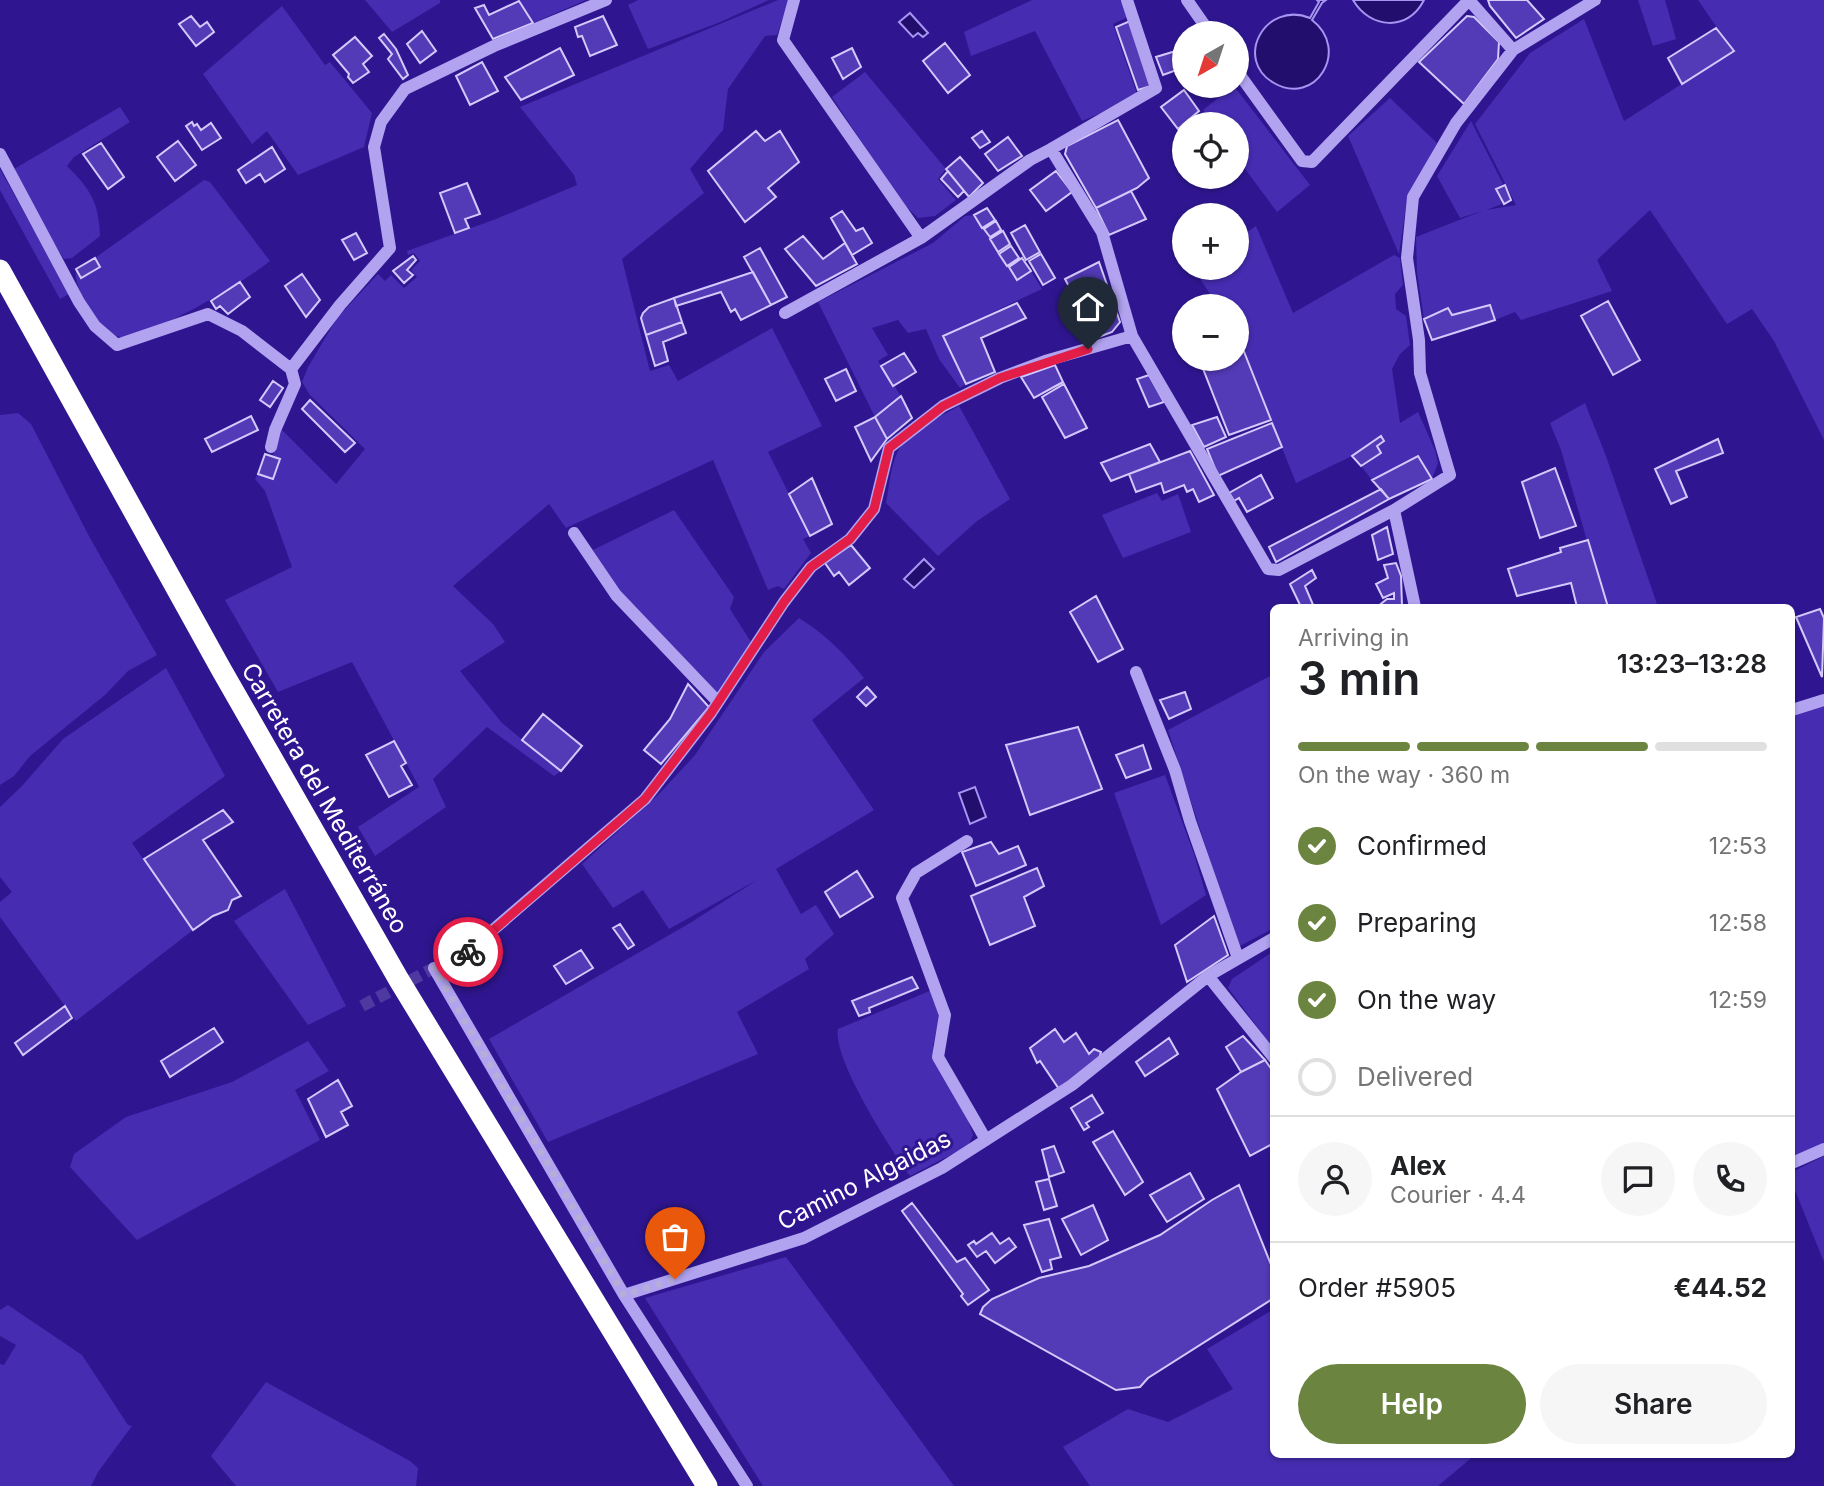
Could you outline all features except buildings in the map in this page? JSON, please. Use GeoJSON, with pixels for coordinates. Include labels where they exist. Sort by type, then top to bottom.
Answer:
{"type":"FeatureCollection","features":[{"type":"Feature","properties":{"kind":"highway","name":"Carretera del Mediterráneo"},"geometry":{"type":"LineString","coordinates":[[0,270],[221,669],[399,979],[707,1486]]}},
{"type":"Feature","properties":{"kind":"street"},"geometry":{"type":"LineString","coordinates":[[291,369],[340,305],[390,248],[374,147],[381,122],[405,89],[494,46],[606,0]]}},
{"type":"Feature","properties":{"kind":"street"},"geometry":{"type":"LineString","coordinates":[[794,0],[783,40],[921,238]]}},
{"type":"Feature","properties":{"kind":"street"},"geometry":{"type":"LineString","coordinates":[[785,313],[921,238],[1030,160],[1156,88],[1127,0]]}},
{"type":"Feature","properties":{"kind":"street"},"geometry":{"type":"LineString","coordinates":[[1187,0],[1202,21]]}},
{"type":"Feature","properties":{"kind":"street"},"geometry":{"type":"LineString","coordinates":[[1250,89],[1301,161],[1312,162],[1469,0],[1513,50]]}},
{"type":"Feature","properties":{"kind":"street"},"geometry":{"type":"LineString","coordinates":[[1051,149],[1102,232],[1132,336],[1268,569],[1279,570],[1394,510],[1450,475],[1420,373],[1419,340],[1407,258],[1413,197],[1456,123],[1513,50],[1595,0]]}},
{"type":"Feature","properties":{"kind":"street"},"geometry":{"type":"LineString","coordinates":[[0,154],[79,302],[95,326],[117,345],[208,314],[242,331],[291,369],[295,384],[275,430],[271,447]]}},
{"type":"Feature","properties":{"kind":"street"},"geometry":{"type":"LineString","coordinates":[[747,1486],[624,1295],[434,968],[451,966],[645,799],[718,702],[784,602],[811,567],[850,539],[874,509],[889,448],[943,406],[1000,378],[1045,361],[1132,336]]}},
{"type":"Feature","properties":{"kind":"street"},"geometry":{"type":"LineString","coordinates":[[1394,510],[1414,604]]}},
{"type":"Feature","properties":{"kind":"street"},"geometry":{"type":"LineString","coordinates":[[574,533],[616,595],[718,702]]}},
{"type":"Feature","properties":{"kind":"street"},"geometry":{"type":"LineString","coordinates":[[1136,672],[1175,770],[1238,958]]}},
{"type":"Feature","properties":{"kind":"street"},"geometry":{"type":"LineString","coordinates":[[1795,709],[1824,700]]}},
{"type":"Feature","properties":{"kind":"street"},"geometry":{"type":"LineString","coordinates":[[967,841],[916,873],[902,898],[945,1015],[938,1057],[986,1140]]}},
{"type":"Feature","properties":{"kind":"street","name":"Camino Algaidas"},"geometry":{"type":"LineString","coordinates":[[624,1295],[804,1238],[942,1168],[1072,1085],[1208,976],[1270,940]]}},
{"type":"Feature","properties":{"kind":"street"},"geometry":{"type":"LineString","coordinates":[[1208,976],[1270,1053]]}},
{"type":"Feature","properties":{"kind":"street"},"geometry":{"type":"LineString","coordinates":[[1795,1162],[1824,1149]]}},
{"type":"Feature","properties":{"kind":"shaded area"},"geometry":{"type":"Polygon","coordinates":[[[365,0],[440,0],[440,3],[392,32],[365,0]]]}},
{"type":"Feature","properties":{"kind":"shaded area"},"geometry":{"type":"Polygon","coordinates":[[[518,0],[586,0],[533,23],[518,0]]]}},
{"type":"Feature","properties":{"kind":"shaded area"},"geometry":{"type":"Polygon","coordinates":[[[638,0],[769,0],[718,23],[648,49],[628,5],[638,0]]]}},
{"type":"Feature","properties":{"kind":"shaded area"},"geometry":{"type":"Polygon","coordinates":[[[778,0],[789,0],[777,35],[765,36],[728,89],[723,130],[690,169],[704,193],[622,259],[650,371],[669,365],[678,381],[772,328],[822,426],[768,452],[810,536],[803,539],[811,553],[784,589],[778,586],[768,590],[713,460],[566,528],[549,504],[453,586],[493,624],[505,642],[460,671],[502,723],[561,771],[554,776],[487,727],[433,779],[446,807],[375,856],[358,827],[419,787],[352,662],[278,692],[225,600],[292,567],[265,491],[255,479],[258,474],[273,479],[280,460],[273,456],[280,428],[336,484],[365,449],[310,395],[302,382],[337,318],[378,274],[385,281],[391,275],[404,288],[417,277],[411,270],[420,261],[414,253],[408,255],[407,251],[496,219],[577,185],[574,175],[520,107],[778,0]]]}},
{"type":"Feature","properties":{"kind":"shaded area"},"geometry":{"type":"Polygon","coordinates":[[[1032,0],[1121,0],[1128,17],[1113,24],[1137,94],[1082,121],[1035,31],[971,56],[964,32],[1032,0]]]}},
{"type":"Feature","properties":{"kind":"shaded area"},"geometry":{"type":"Polygon","coordinates":[[[1317,0],[1326,0],[1312,20],[1323,32],[1328,46],[1328,59],[1323,72],[1314,82],[1303,88],[1289,88],[1274,83],[1262,73],[1256,61],[1260,35],[1280,17],[1294,15],[1310,18],[1319,2],[1317,0]]]}},
{"type":"Feature","properties":{"kind":"shaded area"},"geometry":{"type":"Polygon","coordinates":[[[1353,0],[1424,0],[1409,18],[1389,23],[1369,17],[1353,0]]]}},
{"type":"Feature","properties":{"kind":"shaded area"},"geometry":{"type":"Polygon","coordinates":[[[1638,0],[1665,0],[1676,39],[1653,46],[1638,0]]]}},
{"type":"Feature","properties":{"kind":"shaded area"},"geometry":{"type":"Polygon","coordinates":[[[1698,0],[1824,0],[1824,440],[1774,341],[1752,309],[1727,324],[1650,210],[1597,260],[1612,291],[1521,320],[1515,312],[1495,320],[1490,305],[1452,315],[1448,308],[1424,319],[1417,272],[1416,237],[1482,211],[1460,218],[1437,176],[1471,121],[1503,184],[1495,189],[1502,204],[1486,210],[1516,205],[1475,124],[1530,53],[1584,19],[1624,121],[1733,51],[1698,0]]]}},
{"type":"Feature","properties":{"kind":"shaded area"},"geometry":{"type":"Polygon","coordinates":[[[282,6],[325,65],[330,62],[372,113],[364,147],[298,175],[267,131],[252,144],[203,74],[282,6]]]}},
{"type":"Feature","properties":{"kind":"shaded area"},"geometry":{"type":"Polygon","coordinates":[[[910,13],[928,33],[923,37],[918,33],[913,37],[899,22],[910,13]]]}},
{"type":"Feature","properties":{"kind":"shaded area"},"geometry":{"type":"Polygon","coordinates":[[[865,72],[946,169],[938,179],[956,200],[935,216],[918,218],[901,202],[832,97],[865,72]]]}},
{"type":"Feature","properties":{"kind":"shaded area"},"geometry":{"type":"Polygon","coordinates":[[[1218,98],[1243,98],[1310,185],[1277,212],[1249,174],[1249,112],[1203,110],[1218,98]]]}},
{"type":"Feature","properties":{"kind":"shaded area"},"geometry":{"type":"Polygon","coordinates":[[[1390,98],[1437,143],[1407,199],[1399,254],[1348,136],[1390,98]]]}},
{"type":"Feature","properties":{"kind":"shaded area"},"geometry":{"type":"Polygon","coordinates":[[[120,107],[130,122],[74,157],[67,166],[92,197],[98,214],[100,236],[72,258],[64,259],[42,224],[14,169],[120,107]]]}},
{"type":"Feature","properties":{"kind":"shaded area"},"geometry":{"type":"Polygon","coordinates":[[[0,169],[69,294],[60,299],[0,190],[0,169]]]}},
{"type":"Feature","properties":{"kind":"shaded area"},"geometry":{"type":"Polygon","coordinates":[[[204,180],[210,182],[270,261],[220,294],[153,329],[121,337],[111,334],[99,322],[82,295],[76,280],[76,269],[81,278],[100,267],[95,258],[204,180]]]}},
{"type":"Feature","properties":{"kind":"shaded area"},"geometry":{"type":"Polygon","coordinates":[[[974,215],[1017,279],[1031,271],[1042,289],[944,335],[966,384],[960,388],[939,359],[926,329],[908,333],[898,320],[872,328],[888,355],[878,361],[901,396],[875,417],[818,302],[933,243],[965,216],[974,215]]]}},
{"type":"Feature","properties":{"kind":"shaded area"},"geometry":{"type":"Polygon","coordinates":[[[1256,226],[1293,313],[1394,255],[1400,258],[1403,285],[1395,294],[1396,309],[1406,316],[1410,345],[1400,354],[1392,369],[1400,423],[1418,412],[1435,450],[1438,463],[1432,479],[1418,456],[1372,480],[1361,466],[1381,453],[1377,446],[1384,442],[1381,436],[1352,456],[1296,483],[1249,365],[1249,294],[1210,294],[1201,280],[1249,280],[1249,231],[1256,226]]]}},
{"type":"Feature","properties":{"kind":"shaded area"},"geometry":{"type":"Polygon","coordinates":[[[1585,403],[1657,604],[1605,604],[1561,450],[1550,423],[1585,403]]]}},
{"type":"Feature","properties":{"kind":"shaded area"},"geometry":{"type":"Polygon","coordinates":[[[959,406],[1010,499],[977,521],[938,556],[886,503],[892,469],[899,449],[922,427],[959,406]]]}},
{"type":"Feature","properties":{"kind":"shaded area"},"geometry":{"type":"Polygon","coordinates":[[[18,413],[31,424],[90,538],[157,655],[128,671],[105,695],[30,756],[14,776],[0,785],[0,415],[18,413]]]}},
{"type":"Feature","properties":{"kind":"shaded area"},"geometry":{"type":"Polygon","coordinates":[[[1157,493],[1162,501],[1178,494],[1191,532],[1123,558],[1102,515],[1157,493]]]}},
{"type":"Feature","properties":{"kind":"shaded area"},"geometry":{"type":"Polygon","coordinates":[[[674,510],[734,597],[730,609],[751,642],[718,695],[622,594],[593,550],[674,510]]]}},
{"type":"Feature","properties":{"kind":"shaded area"},"geometry":{"type":"Polygon","coordinates":[[[924,559],[934,569],[914,588],[904,579],[924,559]]]}},
{"type":"Feature","properties":{"kind":"shaded area"},"geometry":{"type":"Polygon","coordinates":[[[799,618],[834,645],[864,678],[812,720],[874,810],[776,869],[801,914],[816,905],[834,934],[805,959],[809,969],[737,1012],[758,1054],[548,1142],[489,1039],[690,923],[757,880],[669,929],[643,890],[613,908],[582,864],[659,794],[695,755],[764,652],[799,618]]]}},
{"type":"Feature","properties":{"kind":"shaded area"},"geometry":{"type":"Polygon","coordinates":[[[166,668],[225,776],[132,843],[193,930],[76,1021],[0,917],[0,902],[12,892],[0,877],[0,807],[63,739],[166,668]]]}},
{"type":"Feature","properties":{"kind":"shaded area"},"geometry":{"type":"Polygon","coordinates":[[[1270,676],[1270,930],[1238,947],[1168,730],[1270,676]]]}},
{"type":"Feature","properties":{"kind":"shaded area"},"geometry":{"type":"Polygon","coordinates":[[[1824,706],[1824,1144],[1795,1157],[1795,713],[1824,706]]]}},
{"type":"Feature","properties":{"kind":"shaded area"},"geometry":{"type":"Polygon","coordinates":[[[1165,775],[1206,895],[1161,925],[1114,793],[1165,775]]]}},
{"type":"Feature","properties":{"kind":"shaded area"},"geometry":{"type":"Polygon","coordinates":[[[975,787],[986,817],[970,824],[959,793],[975,787]]]}},
{"type":"Feature","properties":{"kind":"shaded area"},"geometry":{"type":"Polygon","coordinates":[[[285,889],[346,1006],[308,1025],[234,921],[285,889]]]}},
{"type":"Feature","properties":{"kind":"shaded area"},"geometry":{"type":"Polygon","coordinates":[[[1270,954],[1270,1044],[1228,988],[1232,979],[1270,954]]]}},
{"type":"Feature","properties":{"kind":"shaded area"},"geometry":{"type":"Polygon","coordinates":[[[932,990],[940,1015],[933,1045],[934,1058],[968,1120],[973,1135],[968,1146],[910,1176],[877,1126],[853,1081],[844,1061],[838,1029],[932,990]]]}},
{"type":"Feature","properties":{"kind":"shaded area"},"geometry":{"type":"Polygon","coordinates":[[[308,1041],[329,1071],[295,1090],[320,1140],[137,1240],[70,1167],[74,1154],[126,1117],[232,1082],[308,1041]]]}},
{"type":"Feature","properties":{"kind":"shaded area"},"geometry":{"type":"Polygon","coordinates":[[[1824,1156],[1824,1262],[1795,1190],[1795,1170],[1824,1156]]]}},
{"type":"Feature","properties":{"kind":"shaded area"},"geometry":{"type":"Polygon","coordinates":[[[786,1257],[954,1486],[763,1486],[645,1298],[786,1257]]]}},
{"type":"Feature","properties":{"kind":"shaded area"},"geometry":{"type":"Polygon","coordinates":[[[8,1305],[82,1355],[128,1425],[132,1426],[98,1472],[91,1486],[0,1486],[0,1364],[4,1365],[16,1345],[0,1336],[0,1310],[8,1305]]]}},
{"type":"Feature","properties":{"kind":"shaded area"},"geometry":{"type":"Polygon","coordinates":[[[1270,1311],[1270,1458],[1471,1458],[1438,1486],[1090,1486],[1063,1447],[1128,1409],[1168,1422],[1233,1389],[1207,1349],[1270,1311]]]}},
{"type":"Feature","properties":{"kind":"shaded area"},"geometry":{"type":"Polygon","coordinates":[[[266,1382],[410,1461],[418,1468],[416,1486],[236,1486],[211,1456],[266,1382]]]}},
{"type":"Feature","properties":{"kind":"tunnel"},"geometry":{"type":"LineString","coordinates":[[362,1006],[434,968]]}},
{"type":"Feature","properties":{"kind":"way so far"},"geometry":{"type":"LineString","coordinates":[[468,952],[451,966],[434,968],[624,1295],[675,1279]]}},
{"type":"Feature","properties":{"kind":"route"},"geometry":{"type":"LineString","coordinates":[[468,952],[645,799],[711,713],[784,602],[811,567],[850,539],[874,509],[889,448],[943,406],[1000,378],[1088,349]]}}]}
